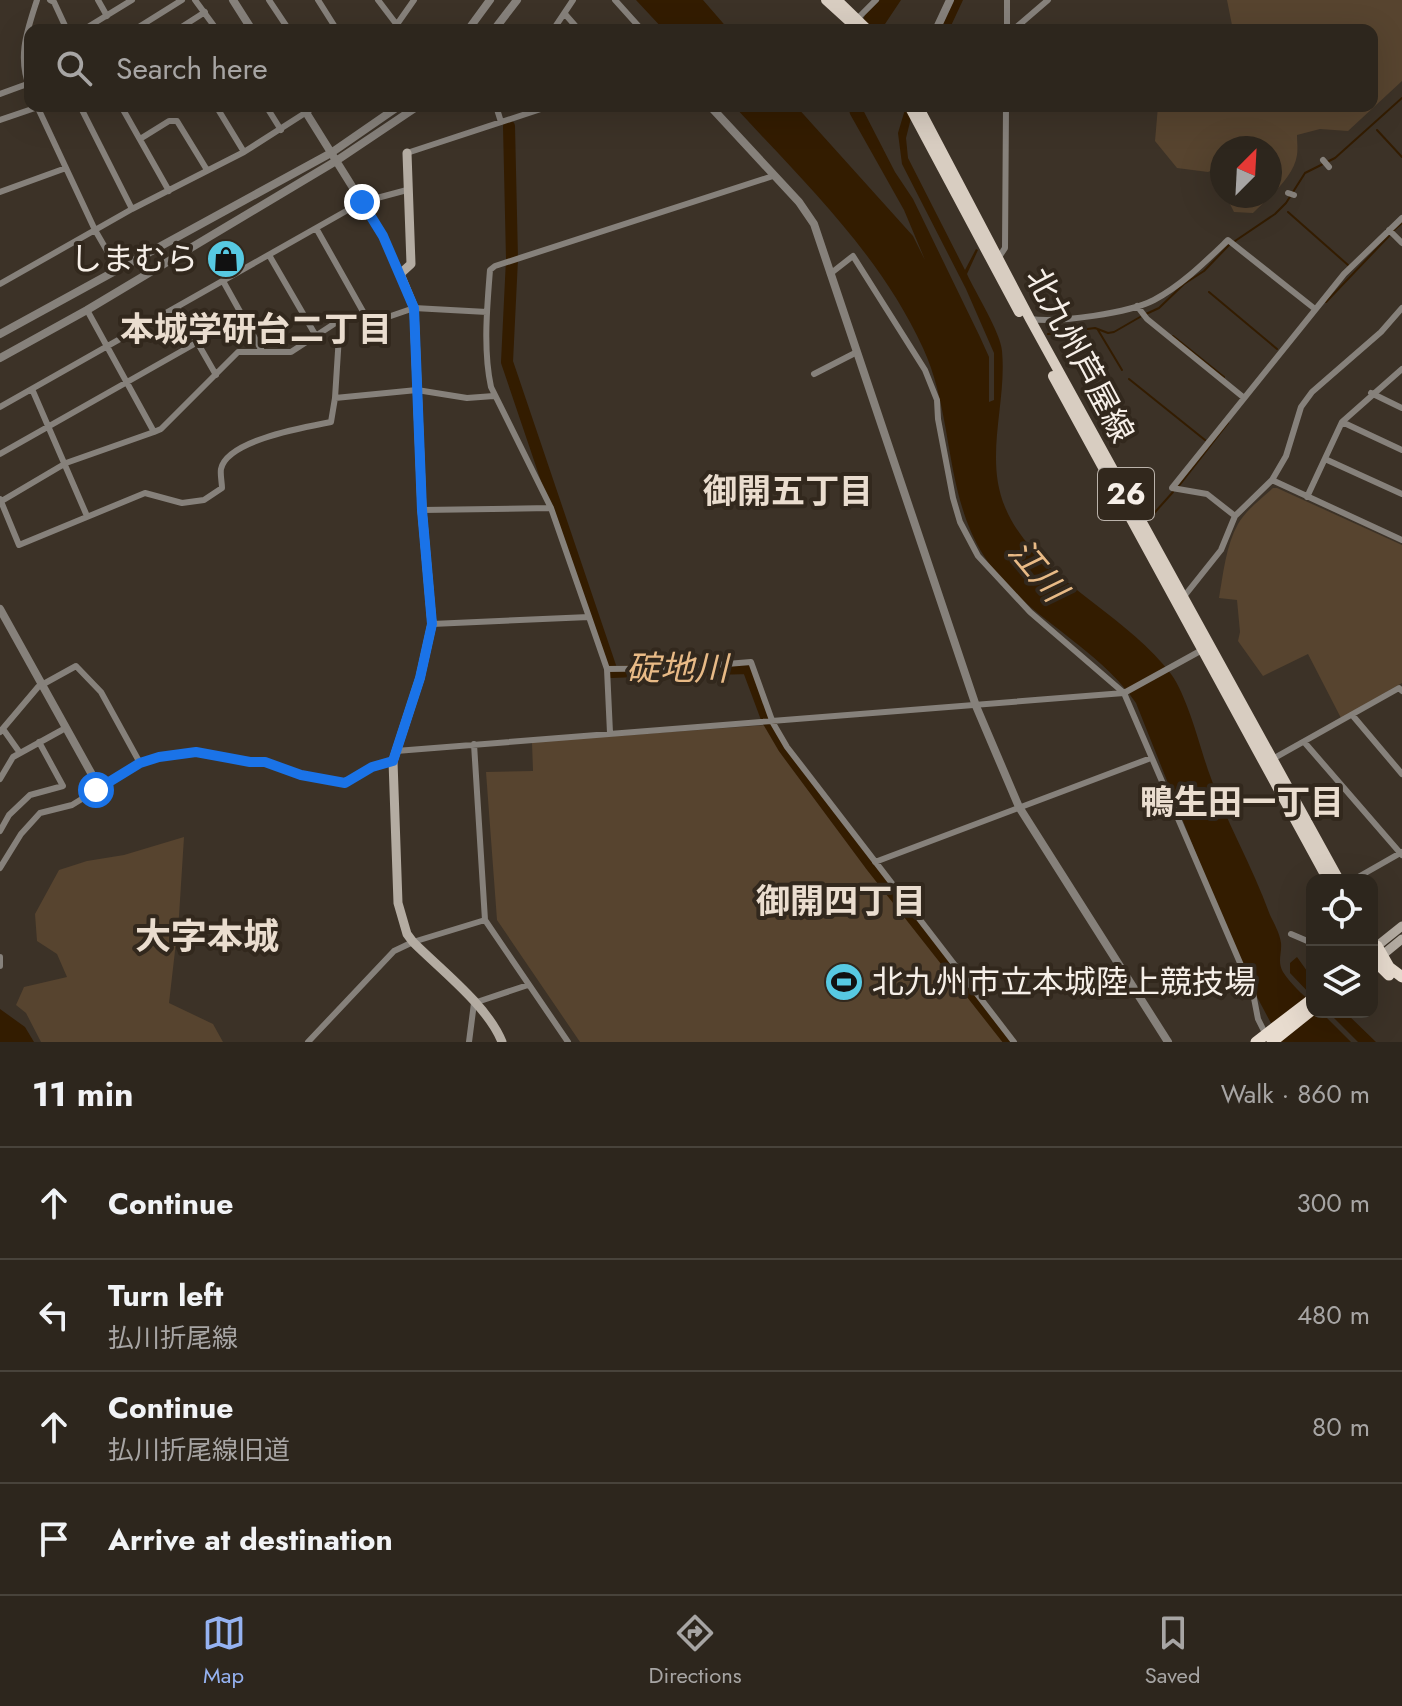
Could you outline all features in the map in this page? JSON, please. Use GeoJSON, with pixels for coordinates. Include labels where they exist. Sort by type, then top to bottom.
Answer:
{"type":"FeatureCollection","features":[{"type":"Feature","properties":{"kind":"highway"},"geometry":{"type":"LineString","coordinates":[[1378,956],[1402,977]]}},
{"type":"Feature","properties":{"kind":"highway"},"geometry":{"type":"LineString","coordinates":[[1378,957],[1402,985]]}},
{"type":"Feature","properties":{"kind":"highway"},"geometry":{"type":"LineString","coordinates":[[1266,1040],[1306,1004]]}},
{"type":"Feature","properties":{"kind":"highway"},"geometry":{"type":"LineString","coordinates":[[1266,1040],[1306,1014]]}},
{"type":"Feature","properties":{"kind":"main road"},"geometry":{"type":"LineString","coordinates":[[826,0],[856,23]]}},
{"type":"Feature","properties":{"kind":"main road"},"geometry":{"type":"LineString","coordinates":[[837,0],[856,23]]}},
{"type":"Feature","properties":{"kind":"main road","name":"北九州芦屋線"},"geometry":{"type":"LineString","coordinates":[[912,112],[1268,762],[1325,874]]}},
{"type":"Feature","properties":{"kind":"main road","name":"北九州芦屋線"},"geometry":{"type":"LineString","coordinates":[[921,112],[996,261],[1030,319],[1202,650],[1335,874]]}},
{"type":"Feature","properties":{"kind":"main road"},"geometry":{"type":"LineString","coordinates":[[407,153],[411,264],[400,274],[414,308],[422,510],[432,624],[420,678],[394,756],[398,903],[407,934],[474,1003],[502,1042]]}},
{"type":"Feature","properties":{"kind":"main road"},"geometry":{"type":"LineString","coordinates":[[1378,950],[1402,926]]}},
{"type":"Feature","properties":{"kind":"main road"},"geometry":{"type":"LineString","coordinates":[[1378,951],[1402,939]]}},
{"type":"Feature","properties":{"kind":"street"},"geometry":{"type":"LineString","coordinates":[[30,24],[37,0]]}},
{"type":"Feature","properties":{"kind":"street"},"geometry":{"type":"LineString","coordinates":[[50,0],[54,2],[64,24]]}},
{"type":"Feature","properties":{"kind":"street"},"geometry":{"type":"LineString","coordinates":[[98,0],[107,16]]}},
{"type":"Feature","properties":{"kind":"street"},"geometry":{"type":"LineString","coordinates":[[93,24],[132,0]]}},
{"type":"Feature","properties":{"kind":"street"},"geometry":{"type":"LineString","coordinates":[[144,24],[182,0]]}},
{"type":"Feature","properties":{"kind":"street"},"geometry":{"type":"LineString","coordinates":[[195,0],[213,24]]}},
{"type":"Feature","properties":{"kind":"street"},"geometry":{"type":"LineString","coordinates":[[233,0],[248,24]]}},
{"type":"Feature","properties":{"kind":"street"},"geometry":{"type":"LineString","coordinates":[[269,0],[285,24]]}},
{"type":"Feature","properties":{"kind":"street"},"geometry":{"type":"LineString","coordinates":[[318,0],[333,24]]}},
{"type":"Feature","properties":{"kind":"street"},"geometry":{"type":"LineString","coordinates":[[378,0],[393,24]]}},
{"type":"Feature","properties":{"kind":"street"},"geometry":{"type":"LineString","coordinates":[[398,24],[414,0]]}},
{"type":"Feature","properties":{"kind":"street"},"geometry":{"type":"LineString","coordinates":[[472,24],[490,0]]}},
{"type":"Feature","properties":{"kind":"street"},"geometry":{"type":"LineString","coordinates":[[499,24],[517,0]]}},
{"type":"Feature","properties":{"kind":"street"},"geometry":{"type":"LineString","coordinates":[[558,24],[573,0]]}},
{"type":"Feature","properties":{"kind":"street"},"geometry":{"type":"LineString","coordinates":[[615,0],[637,24]]}},
{"type":"Feature","properties":{"kind":"street"},"geometry":{"type":"LineString","coordinates":[[856,23],[876,0]]}},
{"type":"Feature","properties":{"kind":"street"},"geometry":{"type":"LineString","coordinates":[[939,24],[950,0]]}},
{"type":"Feature","properties":{"kind":"street"},"geometry":{"type":"LineString","coordinates":[[1007,0],[1009,24]]}},
{"type":"Feature","properties":{"kind":"street"},"geometry":{"type":"LineString","coordinates":[[1018,24],[1048,0]]}},
{"type":"Feature","properties":{"kind":"street"},"geometry":{"type":"LineString","coordinates":[[186,24],[205,12]]}},
{"type":"Feature","properties":{"kind":"street"},"geometry":{"type":"LineString","coordinates":[[565,14],[574,24]]}},
{"type":"Feature","properties":{"kind":"street"},"geometry":{"type":"LineString","coordinates":[[24,47],[24,69]]}},
{"type":"Feature","properties":{"kind":"street"},"geometry":{"type":"LineString","coordinates":[[0,94],[24,87]]}},
{"type":"Feature","properties":{"kind":"street"},"geometry":{"type":"LineString","coordinates":[[0,120],[24,111]]}},
{"type":"Feature","properties":{"kind":"street"},"geometry":{"type":"LineString","coordinates":[[41,112],[95,230],[117,268]]}},
{"type":"Feature","properties":{"kind":"street"},"geometry":{"type":"LineString","coordinates":[[83,112],[132,209]]}},
{"type":"Feature","properties":{"kind":"street"},"geometry":{"type":"LineString","coordinates":[[124,112],[169,191]]}},
{"type":"Feature","properties":{"kind":"street"},"geometry":{"type":"LineString","coordinates":[[220,112],[244,152]]}},
{"type":"Feature","properties":{"kind":"street"},"geometry":{"type":"LineString","coordinates":[[270,112],[281,130]]}},
{"type":"Feature","properties":{"kind":"street"},"geometry":{"type":"LineString","coordinates":[[0,284],[132,209],[244,152],[281,130],[302,112]]}},
{"type":"Feature","properties":{"kind":"street"},"geometry":{"type":"LineString","coordinates":[[305,112],[383,236],[400,274]]}},
{"type":"Feature","properties":{"kind":"street"},"geometry":{"type":"LineString","coordinates":[[0,334],[117,268],[333,157],[391,112]]}},
{"type":"Feature","properties":{"kind":"street"},"geometry":{"type":"LineString","coordinates":[[0,358],[87,310],[408,112]]}},
{"type":"Feature","properties":{"kind":"street"},"geometry":{"type":"LineString","coordinates":[[498,112],[501,122]]}},
{"type":"Feature","properties":{"kind":"street"},"geometry":{"type":"LineString","coordinates":[[407,153],[532,112]]}},
{"type":"Feature","properties":{"kind":"street"},"geometry":{"type":"LineString","coordinates":[[715,112],[799,202],[814,224],[976,706],[1019,807],[1168,1042]]}},
{"type":"Feature","properties":{"kind":"street"},"geometry":{"type":"LineString","coordinates":[[996,261],[1005,248],[1006,112]]}},
{"type":"Feature","properties":{"kind":"street"},"geometry":{"type":"LineString","coordinates":[[140,139],[169,121],[177,121],[207,170]]}},
{"type":"Feature","properties":{"kind":"street"},"geometry":{"type":"LineString","coordinates":[[1323,160],[1329,167]]}},
{"type":"Feature","properties":{"kind":"street"},"geometry":{"type":"LineString","coordinates":[[0,192],[66,168]]}},
{"type":"Feature","properties":{"kind":"street"},"geometry":{"type":"LineString","coordinates":[[610,733],[607,669],[551,508],[494,396],[488,373],[490,270],[773,176]]}},
{"type":"Feature","properties":{"kind":"street"},"geometry":{"type":"LineString","coordinates":[[0,407],[362,202],[407,190]]}},
{"type":"Feature","properties":{"kind":"street"},"geometry":{"type":"LineString","coordinates":[[1235,516],[1207,494],[1172,488],[1344,274],[1402,218]]}},
{"type":"Feature","properties":{"kind":"street"},"geometry":{"type":"LineString","coordinates":[[316,228],[365,319]]}},
{"type":"Feature","properties":{"kind":"street"},"geometry":{"type":"LineString","coordinates":[[1389,230],[1402,243]]}},
{"type":"Feature","properties":{"kind":"street"},"geometry":{"type":"LineString","coordinates":[[1030,319],[1068,320],[1153,301],[1193,273],[1228,240],[1315,309]]}},
{"type":"Feature","properties":{"kind":"street"},"geometry":{"type":"LineString","coordinates":[[269,255],[316,336]]}},
{"type":"Feature","properties":{"kind":"street"},"geometry":{"type":"LineString","coordinates":[[830,274],[853,256],[925,370],[937,400],[953,498],[960,522],[978,556],[1030,612],[1124,693],[1253,993],[1266,1040]]}},
{"type":"Feature","properties":{"kind":"street"},"geometry":{"type":"LineString","coordinates":[[223,281],[262,351]]}},
{"type":"Feature","properties":{"kind":"street"},"geometry":{"type":"LineString","coordinates":[[1137,306],[1147,319],[1243,397]]}},
{"type":"Feature","properties":{"kind":"street"},"geometry":{"type":"LineString","coordinates":[[177,307],[216,375]]}},
{"type":"Feature","properties":{"kind":"street"},"geometry":{"type":"LineString","coordinates":[[340,320],[331,422],[273,434],[231,454],[221,467],[222,488],[204,500],[182,503],[145,493],[19,545],[0,501],[66,463],[161,429],[238,352],[291,352],[340,320],[385,318],[414,308],[487,312]]}},
{"type":"Feature","properties":{"kind":"street"},"geometry":{"type":"LineString","coordinates":[[1179,601],[1221,550],[1235,516],[1272,480],[1286,456],[1301,407],[1312,392],[1399,317],[1402,308]]}},
{"type":"Feature","properties":{"kind":"street"},"geometry":{"type":"LineString","coordinates":[[87,310],[154,432]]}},
{"type":"Feature","properties":{"kind":"street"},"geometry":{"type":"LineString","coordinates":[[0,454],[196,343]]}},
{"type":"Feature","properties":{"kind":"street"},"geometry":{"type":"LineString","coordinates":[[814,374],[857,352]]}},
{"type":"Feature","properties":{"kind":"street"},"geometry":{"type":"LineString","coordinates":[[1307,497],[1342,422],[1371,393],[1402,369]]}},
{"type":"Feature","properties":{"kind":"street"},"geometry":{"type":"LineString","coordinates":[[32,389],[87,516]]}},
{"type":"Feature","properties":{"kind":"street"},"geometry":{"type":"LineString","coordinates":[[335,398],[417,390],[467,398],[494,396]]}},
{"type":"Feature","properties":{"kind":"street"},"geometry":{"type":"LineString","coordinates":[[1371,393],[1402,408]]}},
{"type":"Feature","properties":{"kind":"street"},"geometry":{"type":"LineString","coordinates":[[1342,422],[1402,450]]}},
{"type":"Feature","properties":{"kind":"street"},"geometry":{"type":"LineString","coordinates":[[1325,459],[1402,494]]}},
{"type":"Feature","properties":{"kind":"street"},"geometry":{"type":"LineString","coordinates":[[1272,480],[1402,540]]}},
{"type":"Feature","properties":{"kind":"street"},"geometry":{"type":"LineString","coordinates":[[422,510],[551,508]]}},
{"type":"Feature","properties":{"kind":"street"},"geometry":{"type":"LineString","coordinates":[[0,609],[96,790]]}},
{"type":"Feature","properties":{"kind":"street"},"geometry":{"type":"LineString","coordinates":[[432,624],[589,617]]}},
{"type":"Feature","properties":{"kind":"street"},"geometry":{"type":"LineString","coordinates":[[0,619],[95,780],[96,790]]}},
{"type":"Feature","properties":{"kind":"street"},"geometry":{"type":"LineString","coordinates":[[0,868],[21,834],[40,813],[72,805],[140,763],[159,757],[196,752],[265,762],[301,775],[345,783],[394,756],[474,744],[773,723],[1124,693],[1202,650]]}},
{"type":"Feature","properties":{"kind":"street"},"geometry":{"type":"LineString","coordinates":[[607,669],[678,668],[751,662],[773,723],[787,747],[1014,1042]]}},
{"type":"Feature","properties":{"kind":"street"},"geometry":{"type":"LineString","coordinates":[[20,753],[1,731],[40,686],[76,666],[101,692],[140,763]]}},
{"type":"Feature","properties":{"kind":"street"},"geometry":{"type":"LineString","coordinates":[[1268,762],[1401,689]]}},
{"type":"Feature","properties":{"kind":"street"},"geometry":{"type":"LineString","coordinates":[[1353,716],[1402,774]]}},
{"type":"Feature","properties":{"kind":"street"},"geometry":{"type":"LineString","coordinates":[[0,779],[8,762],[62,730]]}},
{"type":"Feature","properties":{"kind":"street"},"geometry":{"type":"LineString","coordinates":[[0,831],[9,815],[30,795],[63,786],[39,742]]}},
{"type":"Feature","properties":{"kind":"street"},"geometry":{"type":"LineString","coordinates":[[1305,743],[1401,854],[1364,874]]}},
{"type":"Feature","properties":{"kind":"street"},"geometry":{"type":"LineString","coordinates":[[474,744],[485,920],[568,1042]]}},
{"type":"Feature","properties":{"kind":"street"},"geometry":{"type":"LineString","coordinates":[[875,862],[1151,758]]}},
{"type":"Feature","properties":{"kind":"street"},"geometry":{"type":"LineString","coordinates":[[308,1042],[394,951],[485,920]]}},
{"type":"Feature","properties":{"kind":"street"},"geometry":{"type":"LineString","coordinates":[[1291,934],[1306,940]]}},
{"type":"Feature","properties":{"kind":"street"},"geometry":{"type":"LineString","coordinates":[[0,957],[0,966]]}},
{"type":"Feature","properties":{"kind":"street"},"geometry":{"type":"LineString","coordinates":[[469,1042],[474,1003],[528,985]]}},
{"type":"Feature","properties":{"kind":"shaded area"},"geometry":{"type":"Polygon","coordinates":[[[1227,0],[1402,0],[1402,81],[1378,103],[1378,24],[1232,24],[1227,0]]]}},
{"type":"Feature","properties":{"kind":"shaded area"},"geometry":{"type":"Polygon","coordinates":[[[1157,112],[1369,112],[1348,131],[1320,129],[1297,135],[1295,163],[1282,184],[1282,136],[1210,136],[1210,171],[1177,168],[1155,141],[1157,112]]]}},
{"type":"Feature","properties":{"kind":"shaded area"},"geometry":{"type":"Polygon","coordinates":[[[1232,208],[1258,208],[1253,213],[1234,212],[1232,208]]]}},
{"type":"Feature","properties":{"kind":"shaded area"},"geometry":{"type":"Polygon","coordinates":[[[1273,488],[1402,545],[1402,683],[1341,718],[1308,654],[1263,676],[1238,641],[1237,600],[1219,598],[1234,532],[1245,514],[1273,488]]]}},
{"type":"Feature","properties":{"kind":"shaded area"},"geometry":{"type":"Polygon","coordinates":[[[768,725],[775,739],[870,867],[1008,1042],[580,1042],[497,920],[486,772],[533,771],[532,742],[768,725]]]}},
{"type":"Feature","properties":{"kind":"shaded area"},"geometry":{"type":"Polygon","coordinates":[[[184,837],[169,1003],[213,1024],[223,1042],[41,1042],[26,1013],[16,1005],[24,987],[67,977],[57,954],[37,941],[35,914],[59,870],[184,837]]]}},
{"type":"Feature","properties":{"kind":"water"},"geometry":{"type":"Polygon","coordinates":[[[636,0],[703,0],[724,24],[658,24],[636,0]]]}},
{"type":"Feature","properties":{"kind":"water"},"geometry":{"type":"Polygon","coordinates":[[[880,0],[901,0],[885,24],[862,24],[865,15],[880,0]]]}},
{"type":"Feature","properties":{"kind":"water"},"geometry":{"type":"Polygon","coordinates":[[[954,0],[963,0],[952,24],[943,24],[954,0]]]}},
{"type":"Feature","properties":{"kind":"water","name":"江川"},"geometry":{"type":"Polygon","coordinates":[[[740,112],[801,112],[913,236],[925,260],[904,210],[850,112],[864,112],[895,172],[913,199],[989,357],[989,402],[994,400],[994,353],[966,289],[902,164],[898,133],[904,112],[912,112],[906,138],[908,158],[965,270],[978,250],[967,274],[1001,343],[1003,371],[996,469],[1005,507],[1018,532],[1037,554],[1152,652],[1177,683],[1222,807],[1278,932],[1283,972],[1306,997],[1306,1018],[1327,1018],[1351,1042],[1281,1042],[1256,995],[1219,911],[1136,703],[1101,664],[1018,596],[984,556],[962,507],[940,400],[923,348],[885,281],[839,220],[740,112]]]}},
{"type":"Feature","properties":{"kind":"water"},"geometry":{"type":"Polygon","coordinates":[[[1297,957],[1306,970],[1306,990],[1290,973],[1290,963],[1297,957]]]}},
{"type":"Feature","properties":{"kind":"water"},"geometry":{"type":"Polygon","coordinates":[[[0,1009],[25,1027],[34,1042],[0,1042],[0,1009]]]}},
{"type":"Feature","properties":{"kind":"water"},"geometry":{"type":"Polygon","coordinates":[[[1334,1018],[1351,1018],[1376,1042],[1358,1042],[1334,1018]]]}},
{"type":"Feature","properties":{"kind":"waterway"},"geometry":{"type":"LineString","coordinates":[[1235,241],[1275,214],[1305,173],[1335,158],[1402,98]]}},
{"type":"Feature","properties":{"kind":"waterway","name":"碇地川"},"geometry":{"type":"LineString","coordinates":[[509,126],[512,259],[507,362],[612,672],[637,671]]}},
{"type":"Feature","properties":{"kind":"waterway"},"geometry":{"type":"LineString","coordinates":[[1377,130],[1402,157]]}},
{"type":"Feature","properties":{"kind":"waterway"},"geometry":{"type":"LineString","coordinates":[[1288,212],[1348,265]]}},
{"type":"Feature","properties":{"kind":"waterway"},"geometry":{"type":"LineString","coordinates":[[1394,230],[1402,223]]}},
{"type":"Feature","properties":{"kind":"waterway"},"geometry":{"type":"LineString","coordinates":[[1326,302],[1389,236]]}},
{"type":"Feature","properties":{"kind":"waterway"},"geometry":{"type":"LineString","coordinates":[[1146,314],[1159,308],[1184,284],[1204,271],[1230,244]]}},
{"type":"Feature","properties":{"kind":"waterway"},"geometry":{"type":"LineString","coordinates":[[1209,292],[1277,349]]}},
{"type":"Feature","properties":{"kind":"waterway"},"geometry":{"type":"LineString","coordinates":[[1048,334],[1095,328],[1114,332],[1140,317]]}},
{"type":"Feature","properties":{"kind":"waterway"},"geometry":{"type":"LineString","coordinates":[[1098,330],[1122,370]]}},
{"type":"Feature","properties":{"kind":"waterway"},"geometry":{"type":"LineString","coordinates":[[1173,336],[1224,377]]}},
{"type":"Feature","properties":{"kind":"waterway"},"geometry":{"type":"LineString","coordinates":[[1129,379],[1205,440]]}},
{"type":"Feature","properties":{"kind":"waterway"},"geometry":{"type":"LineString","coordinates":[[1178,487],[1228,423]]}},
{"type":"Feature","properties":{"kind":"waterway"},"geometry":{"type":"LineString","coordinates":[[1148,520],[1173,492]]}},
{"type":"Feature","properties":{"kind":"waterway","name":"碇地川"},"geometry":{"type":"LineString","coordinates":[[683,670],[748,668],[767,719],[784,748],[870,864],[1010,1042]]}},
{"type":"Feature","properties":{"kind":"place","name":"しまむら"},"geometry":{"type":"Point","coordinates":[226,259]}},
{"type":"Feature","properties":{"kind":"place","name":"北九州市立本城陸上競技場"},"geometry":{"type":"Point","coordinates":[844,982]}},
{"type":"Feature","properties":{"kind":"district","name":"本城学研台二丁目"},"geometry":{"type":"Point","coordinates":[256,329]}},
{"type":"Feature","properties":{"kind":"district","name":"御開五丁目"},"geometry":{"type":"Point","coordinates":[788,491]}},
{"type":"Feature","properties":{"kind":"district","name":"鴨生田一丁目"},"geometry":{"type":"Point","coordinates":[1242,802]}},
{"type":"Feature","properties":{"kind":"district","name":"御開四丁目"},"geometry":{"type":"Point","coordinates":[841,901]}},
{"type":"Feature","properties":{"kind":"district","name":"大字本城"},"geometry":{"type":"Point","coordinates":[207,936]}},
{"type":"Feature","properties":{"kind":"route"},"geometry":{"type":"LineString","coordinates":[[96,790],[140,763],[196,752],[227,759],[265,762],[301,775],[345,783],[372,767],[393,761],[420,678],[432,624],[422,510],[414,308],[383,236],[362,202]]}}]}
